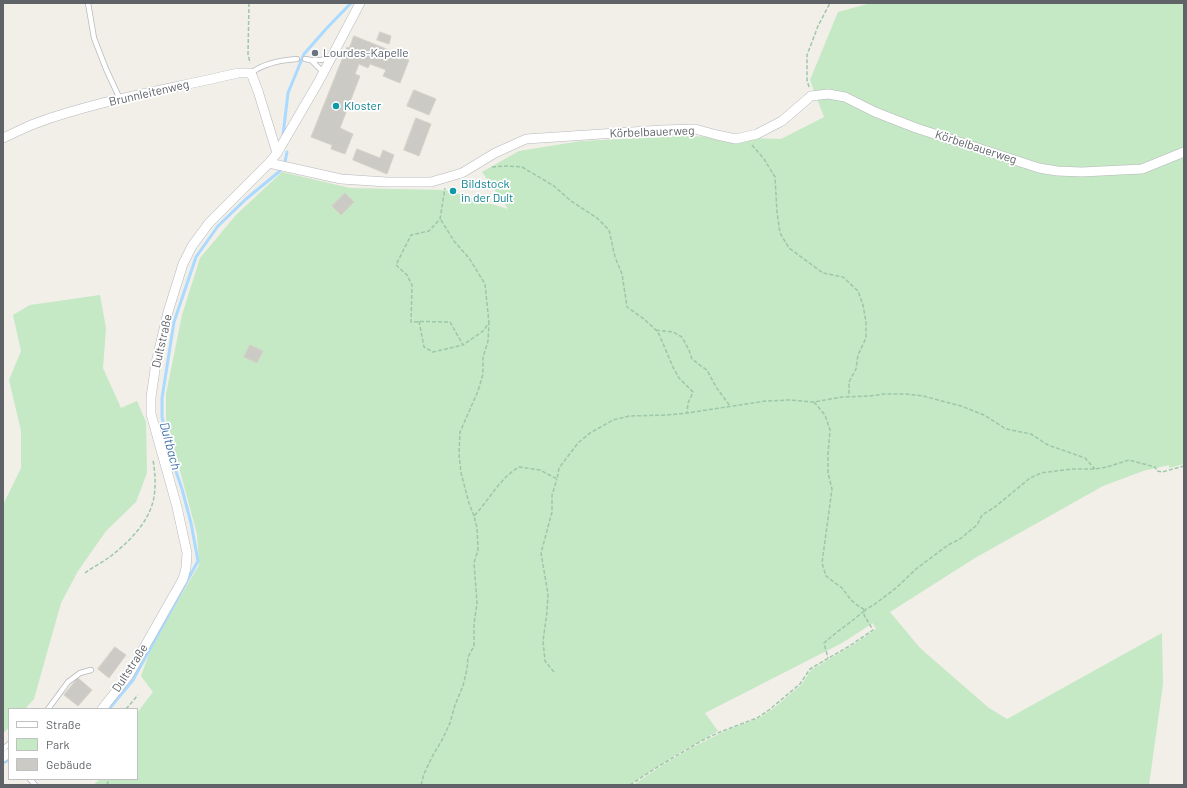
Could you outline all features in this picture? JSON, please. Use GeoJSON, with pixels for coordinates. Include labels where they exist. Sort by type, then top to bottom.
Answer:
{"type":"FeatureCollection","features":[{"type":"Feature","properties":{"kind":"street","name":"Dultstraße"},"geometry":{"type":"LineString","coordinates":[[103,708],[128,676],[183,579],[186,568],[187,553],[177,507],[151,414],[151,397],[156,363],[183,264],[192,246],[209,223],[270,164],[278,153],[332,57],[360,3]]}},
{"type":"Feature","properties":{"kind":"street","name":"Brunnleitenweg"},"geometry":{"type":"LineString","coordinates":[[3,138],[39,122],[120,99],[238,73],[251,73]]}},
{"type":"Feature","properties":{"kind":"street"},"geometry":{"type":"LineString","coordinates":[[251,73],[278,153]]}},
{"type":"Feature","properties":{"kind":"street","name":"Körbelbauerweg"},"geometry":{"type":"LineString","coordinates":[[270,164],[341,179],[387,182],[431,182],[462,173],[495,153],[526,139],[695,129],[736,139],[757,134],[782,121],[812,96],[828,94],[845,97],[874,112],[902,123],[1039,168],[1082,172],[1142,169],[1184,152]]}},
{"type":"Feature","properties":{"kind":"lane"},"geometry":{"type":"LineString","coordinates":[[88,3],[94,38],[120,99]]}},
{"type":"Feature","properties":{"kind":"lane"},"geometry":{"type":"LineString","coordinates":[[305,59],[326,59],[332,57]]}},
{"type":"Feature","properties":{"kind":"lane","name":"Brunnleitenweg"},"geometry":{"type":"LineString","coordinates":[[251,73],[258,68],[284,60],[298,59]]}},
{"type":"Feature","properties":{"kind":"lane"},"geometry":{"type":"LineString","coordinates":[[311,60],[323,72]]}},
{"type":"Feature","properties":{"kind":"lane"},"geometry":{"type":"LineString","coordinates":[[49,708],[68,682],[80,673],[91,670]]}},
{"type":"Feature","properties":{"kind":"path"},"geometry":{"type":"LineString","coordinates":[[249,3],[248,54],[251,73]]}},
{"type":"Feature","properties":{"kind":"path"},"geometry":{"type":"LineString","coordinates":[[812,96],[807,80],[807,55],[818,26],[830,3]]}},
{"type":"Feature","properties":{"kind":"path"},"geometry":{"type":"LineString","coordinates":[[745,137],[764,159],[775,178],[780,233],[789,248],[823,273],[844,277],[858,291],[863,305],[866,322],[866,338],[858,355],[856,369],[849,382],[849,396]]}},
{"type":"Feature","properties":{"kind":"path"},"geometry":{"type":"LineString","coordinates":[[491,167],[522,167],[554,186],[571,201],[597,218],[609,230],[615,257],[622,274],[627,307],[644,318],[656,330],[679,378],[693,392],[688,404],[687,413]]}},
{"type":"Feature","properties":{"kind":"path"},"geometry":{"type":"LineString","coordinates":[[431,182],[445,185],[440,219],[429,231],[411,235],[396,265],[407,275],[412,285],[411,322],[450,322],[463,345]]}},
{"type":"Feature","properties":{"kind":"path"},"geometry":{"type":"LineString","coordinates":[[421,785],[424,774],[450,723],[455,705],[463,686],[468,657],[474,646],[474,624],[477,603],[474,562],[478,550],[477,528],[461,473],[459,454],[460,432],[478,391],[483,374],[483,357],[488,341],[489,323],[485,284],[469,258],[454,241],[440,219]]}},
{"type":"Feature","properties":{"kind":"path"},"geometry":{"type":"LineString","coordinates":[[419,321],[424,347],[433,352],[463,345],[483,331],[489,323]]}},
{"type":"Feature","properties":{"kind":"path"},"geometry":{"type":"LineString","coordinates":[[656,330],[673,332],[682,337],[692,359],[707,370],[716,387],[731,406]]}},
{"type":"Feature","properties":{"kind":"path"},"geometry":{"type":"LineString","coordinates":[[554,672],[545,661],[543,641],[548,594],[541,553],[552,512],[552,495],[560,468],[578,443],[590,432],[614,420],[629,416],[687,413],[766,401],[789,400],[814,402],[849,396],[906,394],[923,396],[961,406],[984,415],[1006,429],[1031,434],[1048,445],[1085,458],[1095,469]]}},
{"type":"Feature","properties":{"kind":"path"},"geometry":{"type":"LineString","coordinates":[[814,402],[825,415],[830,430],[828,473],[832,489],[822,563],[826,576],[842,588],[851,600],[865,610]]}},
{"type":"Feature","properties":{"kind":"path"},"geometry":{"type":"LineString","coordinates":[[85,573],[120,549],[146,519],[153,504],[154,496],[155,475],[153,455]]}},
{"type":"Feature","properties":{"kind":"path"},"geometry":{"type":"LineString","coordinates":[[828,658],[824,643],[865,610],[896,588],[916,569],[948,545],[960,539],[977,525],[982,515],[995,507],[1030,478],[1041,473],[1071,469],[1095,469],[1107,467],[1129,460],[1155,467],[1157,471],[1162,472],[1184,466]]}},
{"type":"Feature","properties":{"kind":"path"},"geometry":{"type":"LineString","coordinates":[[474,516],[502,480],[519,467],[540,470],[557,479]]}},
{"type":"Feature","properties":{"kind":"path"},"geometry":{"type":"LineString","coordinates":[[630,785],[703,740],[757,718],[769,710],[800,684],[810,669],[873,630],[864,615],[865,610]]}},
{"type":"Feature","properties":{"kind":"path"},"geometry":{"type":"LineString","coordinates":[[127,708],[138,695]]}},
{"type":"Feature","properties":{"kind":"green space"},"geometry":{"type":"Polygon","coordinates":[[[871,3],[1184,3],[1184,464],[1169,468],[1169,465],[1143,471],[1103,486],[975,558],[890,612],[920,648],[989,708],[1007,719],[1162,633],[1163,684],[1149,785],[633,785],[693,747],[725,731],[759,718],[774,708],[802,684],[811,670],[853,645],[876,629],[873,623],[842,643],[705,713],[718,731],[679,753],[629,785],[93,785],[99,780],[138,780],[138,712],[153,692],[141,676],[153,643],[199,565],[197,534],[166,419],[166,394],[182,315],[200,258],[236,215],[282,172],[350,188],[445,190],[508,209],[482,172],[519,151],[581,141],[685,136],[781,139],[824,117],[810,80],[838,12],[871,3]]]}},
{"type":"Feature","properties":{"kind":"green space"},"geometry":{"type":"Polygon","coordinates":[[[100,295],[106,328],[103,368],[121,408],[137,401],[146,422],[147,473],[136,502],[106,531],[78,571],[61,603],[34,699],[26,708],[8,708],[8,728],[3,734],[3,505],[21,468],[21,431],[9,380],[21,351],[13,315],[30,305],[100,295]]]}},
{"type":"Feature","properties":{"kind":"building"},"geometry":{"type":"Polygon","coordinates":[[[380,32],[391,36],[389,44],[377,40],[380,32]]]}},
{"type":"Feature","properties":{"kind":"building","name":"Kloster"},"geometry":{"type":"Polygon","coordinates":[[[354,36],[394,52],[393,54],[409,60],[400,83],[383,76],[386,70],[370,64],[368,68],[359,64],[355,74],[360,76],[340,128],[353,134],[345,154],[331,149],[332,145],[311,137],[347,47],[349,48],[354,36]]]}},
{"type":"Feature","properties":{"kind":"building"},"geometry":{"type":"Polygon","coordinates":[[[414,90],[436,99],[429,115],[407,106],[414,90]]]}},
{"type":"Feature","properties":{"kind":"building"},"geometry":{"type":"Polygon","coordinates":[[[416,118],[431,124],[419,156],[404,150],[416,118]]]}},
{"type":"Feature","properties":{"kind":"building"},"geometry":{"type":"Polygon","coordinates":[[[357,149],[380,158],[383,150],[394,155],[387,174],[353,160],[357,149]]]}},
{"type":"Feature","properties":{"kind":"building"},"geometry":{"type":"Polygon","coordinates":[[[345,193],[354,202],[341,215],[332,206],[345,193]]]}},
{"type":"Feature","properties":{"kind":"building"},"geometry":{"type":"Polygon","coordinates":[[[250,345],[263,351],[257,363],[244,357],[250,345]]]}},
{"type":"Feature","properties":{"kind":"building"},"geometry":{"type":"Polygon","coordinates":[[[115,647],[126,655],[109,678],[98,669],[115,647]]]}},
{"type":"Feature","properties":{"kind":"building"},"geometry":{"type":"Polygon","coordinates":[[[78,678],[92,690],[78,706],[64,695],[78,678]]]}},
{"type":"Feature","properties":{"kind":"waterway","name":"Dultbach"},"geometry":{"type":"LineString","coordinates":[[283,135],[288,93],[304,54],[351,3]]}},
{"type":"Feature","properties":{"kind":"waterway","name":"Dultbach"},"geometry":{"type":"LineString","coordinates":[[285,162],[287,152]]}},
{"type":"Feature","properties":{"kind":"waterway","name":"Dultbach"},"geometry":{"type":"LineString","coordinates":[[110,708],[133,680],[198,561],[191,523],[182,489],[170,454],[162,417],[162,398],[174,322],[196,257],[218,226],[246,199],[280,171]]}},
{"type":"Feature","properties":{"kind":"waterway","name":"Dultbach"},"geometry":{"type":"LineString","coordinates":[[3,763],[8,760]]}},
{"type":"Feature","properties":{"kind":"place","name":"Lourdes-Kapelle"},"geometry":{"type":"Point","coordinates":[315,53]}},
{"type":"Feature","properties":{"kind":"place","name":"Kloster"},"geometry":{"type":"Point","coordinates":[336,106]}},
{"type":"Feature","properties":{"kind":"place","name":"Bildstock in der Dult"},"geometry":{"type":"Point","coordinates":[453,191]}}]}
